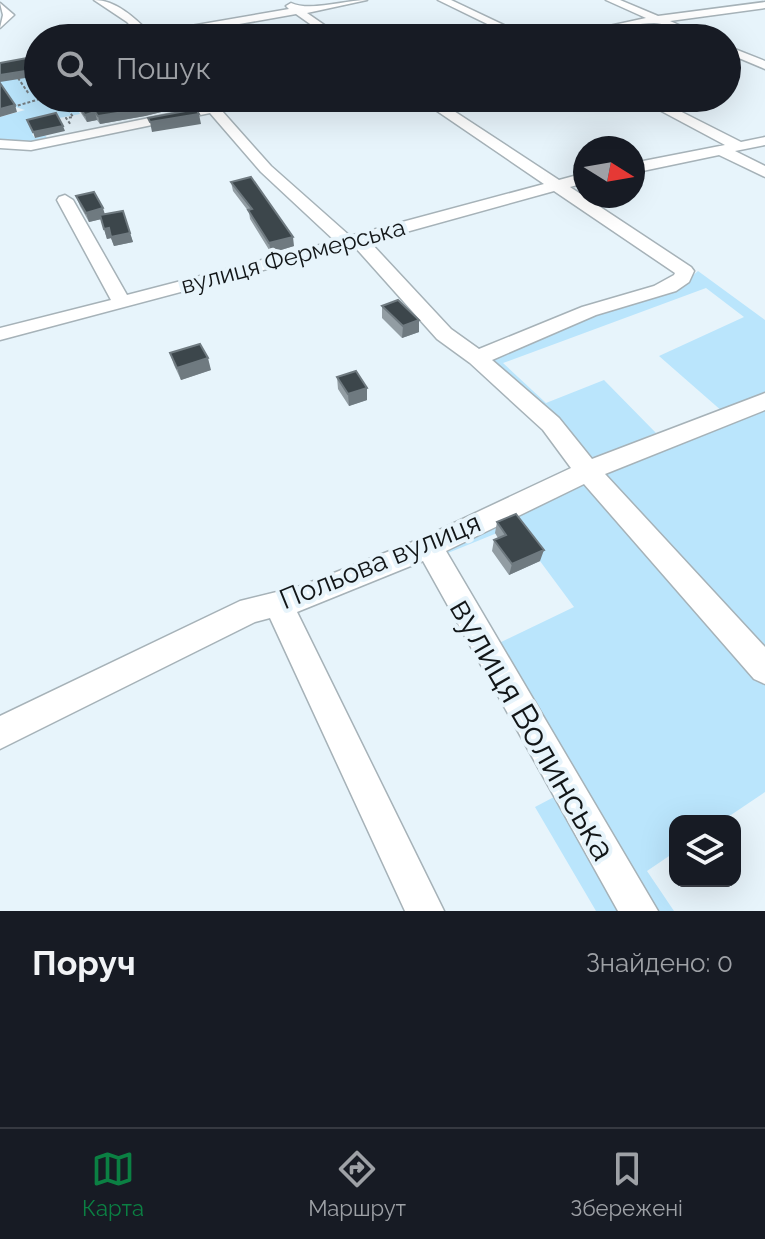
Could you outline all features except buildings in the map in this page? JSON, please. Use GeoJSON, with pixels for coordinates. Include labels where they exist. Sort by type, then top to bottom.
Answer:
{"type":"FeatureCollection","features":[{"type":"Feature","properties":{"kind":"street"},"geometry":{"type":"LineString","coordinates":[[99,0],[134,24]]}},
{"type":"Feature","properties":{"kind":"street"},"geometry":{"type":"LineString","coordinates":[[282,0],[317,24]]}},
{"type":"Feature","properties":{"kind":"street"},"geometry":{"type":"LineString","coordinates":[[225,24],[362,0]]}},
{"type":"Feature","properties":{"kind":"street"},"geometry":{"type":"LineString","coordinates":[[443,0],[495,24]]}},
{"type":"Feature","properties":{"kind":"street"},"geometry":{"type":"LineString","coordinates":[[611,0],[670,24]]}},
{"type":"Feature","properties":{"kind":"street"},"geometry":{"type":"LineString","coordinates":[[632,24],[765,5]]}},
{"type":"Feature","properties":{"kind":"street"},"geometry":{"type":"LineString","coordinates":[[0,6],[9,15],[0,25]]}},
{"type":"Feature","properties":{"kind":"street"},"geometry":{"type":"LineString","coordinates":[[741,55],[765,65]]}},
{"type":"Feature","properties":{"kind":"street"},"geometry":{"type":"LineString","coordinates":[[0,144],[31,146],[171,112]]}},
{"type":"Feature","properties":{"kind":"street"},"geometry":{"type":"LineString","coordinates":[[216,112],[266,169],[352,241],[444,334],[477,358],[551,424],[587,471],[765,669]]}},
{"type":"Feature","properties":{"kind":"street"},"geometry":{"type":"LineString","coordinates":[[446,112],[685,271],[679,282],[588,311],[477,358]]}},
{"type":"Feature","properties":{"kind":"street"},"geometry":{"type":"LineString","coordinates":[[671,112],[738,146]]}},
{"type":"Feature","properties":{"kind":"street"},"geometry":{"type":"LineString","coordinates":[[645,166],[765,141]]}},
{"type":"Feature","properties":{"kind":"street"},"geometry":{"type":"LineString","coordinates":[[721,150],[765,172]]}},
{"type":"Feature","properties":{"kind":"street","name":"вулиця Фермерська"},"geometry":{"type":"LineString","coordinates":[[0,334],[223,277],[573,180]]}},
{"type":"Feature","properties":{"kind":"street"},"geometry":{"type":"LineString","coordinates":[[65,200],[121,301]]}},
{"type":"Feature","properties":{"kind":"street","name":"Польова вулиця"},"geometry":{"type":"LineString","coordinates":[[0,733],[250,610],[302,598],[429,547],[587,471],[765,401]]}},
{"type":"Feature","properties":{"kind":"street","name":"вулиця Волинська"},"geometry":{"type":"LineString","coordinates":[[429,547],[639,911]]}},
{"type":"Feature","properties":{"kind":"street"},"geometry":{"type":"LineString","coordinates":[[278,604],[425,911]]}},
{"type":"Feature","properties":{"kind":"path"},"geometry":{"type":"LineString","coordinates":[[14,70],[24,86]]}},
{"type":"Feature","properties":{"kind":"path"},"geometry":{"type":"LineString","coordinates":[[10,107],[24,103]]}},
{"type":"Feature","properties":{"kind":"path"},"geometry":{"type":"LineString","coordinates":[[69,126],[66,118],[73,117],[70,112]]}},
{"type":"Feature","properties":{"kind":"shaded area"},"geometry":{"type":"Polygon","coordinates":[[[24,77],[24,110],[0,102],[0,81],[24,77]]]}},
{"type":"Feature","properties":{"kind":"shaded area"},"geometry":{"type":"Polygon","coordinates":[[[24,110],[80,114],[59,118],[32,134],[35,138],[45,135],[49,141],[24,145],[0,142],[0,117],[24,110]]]}},
{"type":"Feature","properties":{"kind":"shaded area"},"geometry":{"type":"Polygon","coordinates":[[[698,271],[765,320],[765,392],[723,412],[659,356],[744,317],[706,288],[503,363],[546,403],[604,380],[656,433],[590,460],[488,359],[691,277],[698,271]]]}},
{"type":"Feature","properties":{"kind":"shaded area"},"geometry":{"type":"Polygon","coordinates":[[[765,399],[765,665],[656,542],[596,463],[765,399]]]}},
{"type":"Feature","properties":{"kind":"shaded area"},"geometry":{"type":"Polygon","coordinates":[[[587,482],[765,676],[765,792],[731,815],[669,815],[669,856],[647,871],[674,911],[633,911],[429,544],[587,482]],[[514,526],[443,555],[499,643],[574,607],[514,526]]]}},
{"type":"Feature","properties":{"kind":"shaded area"},"geometry":{"type":"Polygon","coordinates":[[[554,797],[622,911],[596,911],[535,807],[554,797]]]}}]}
